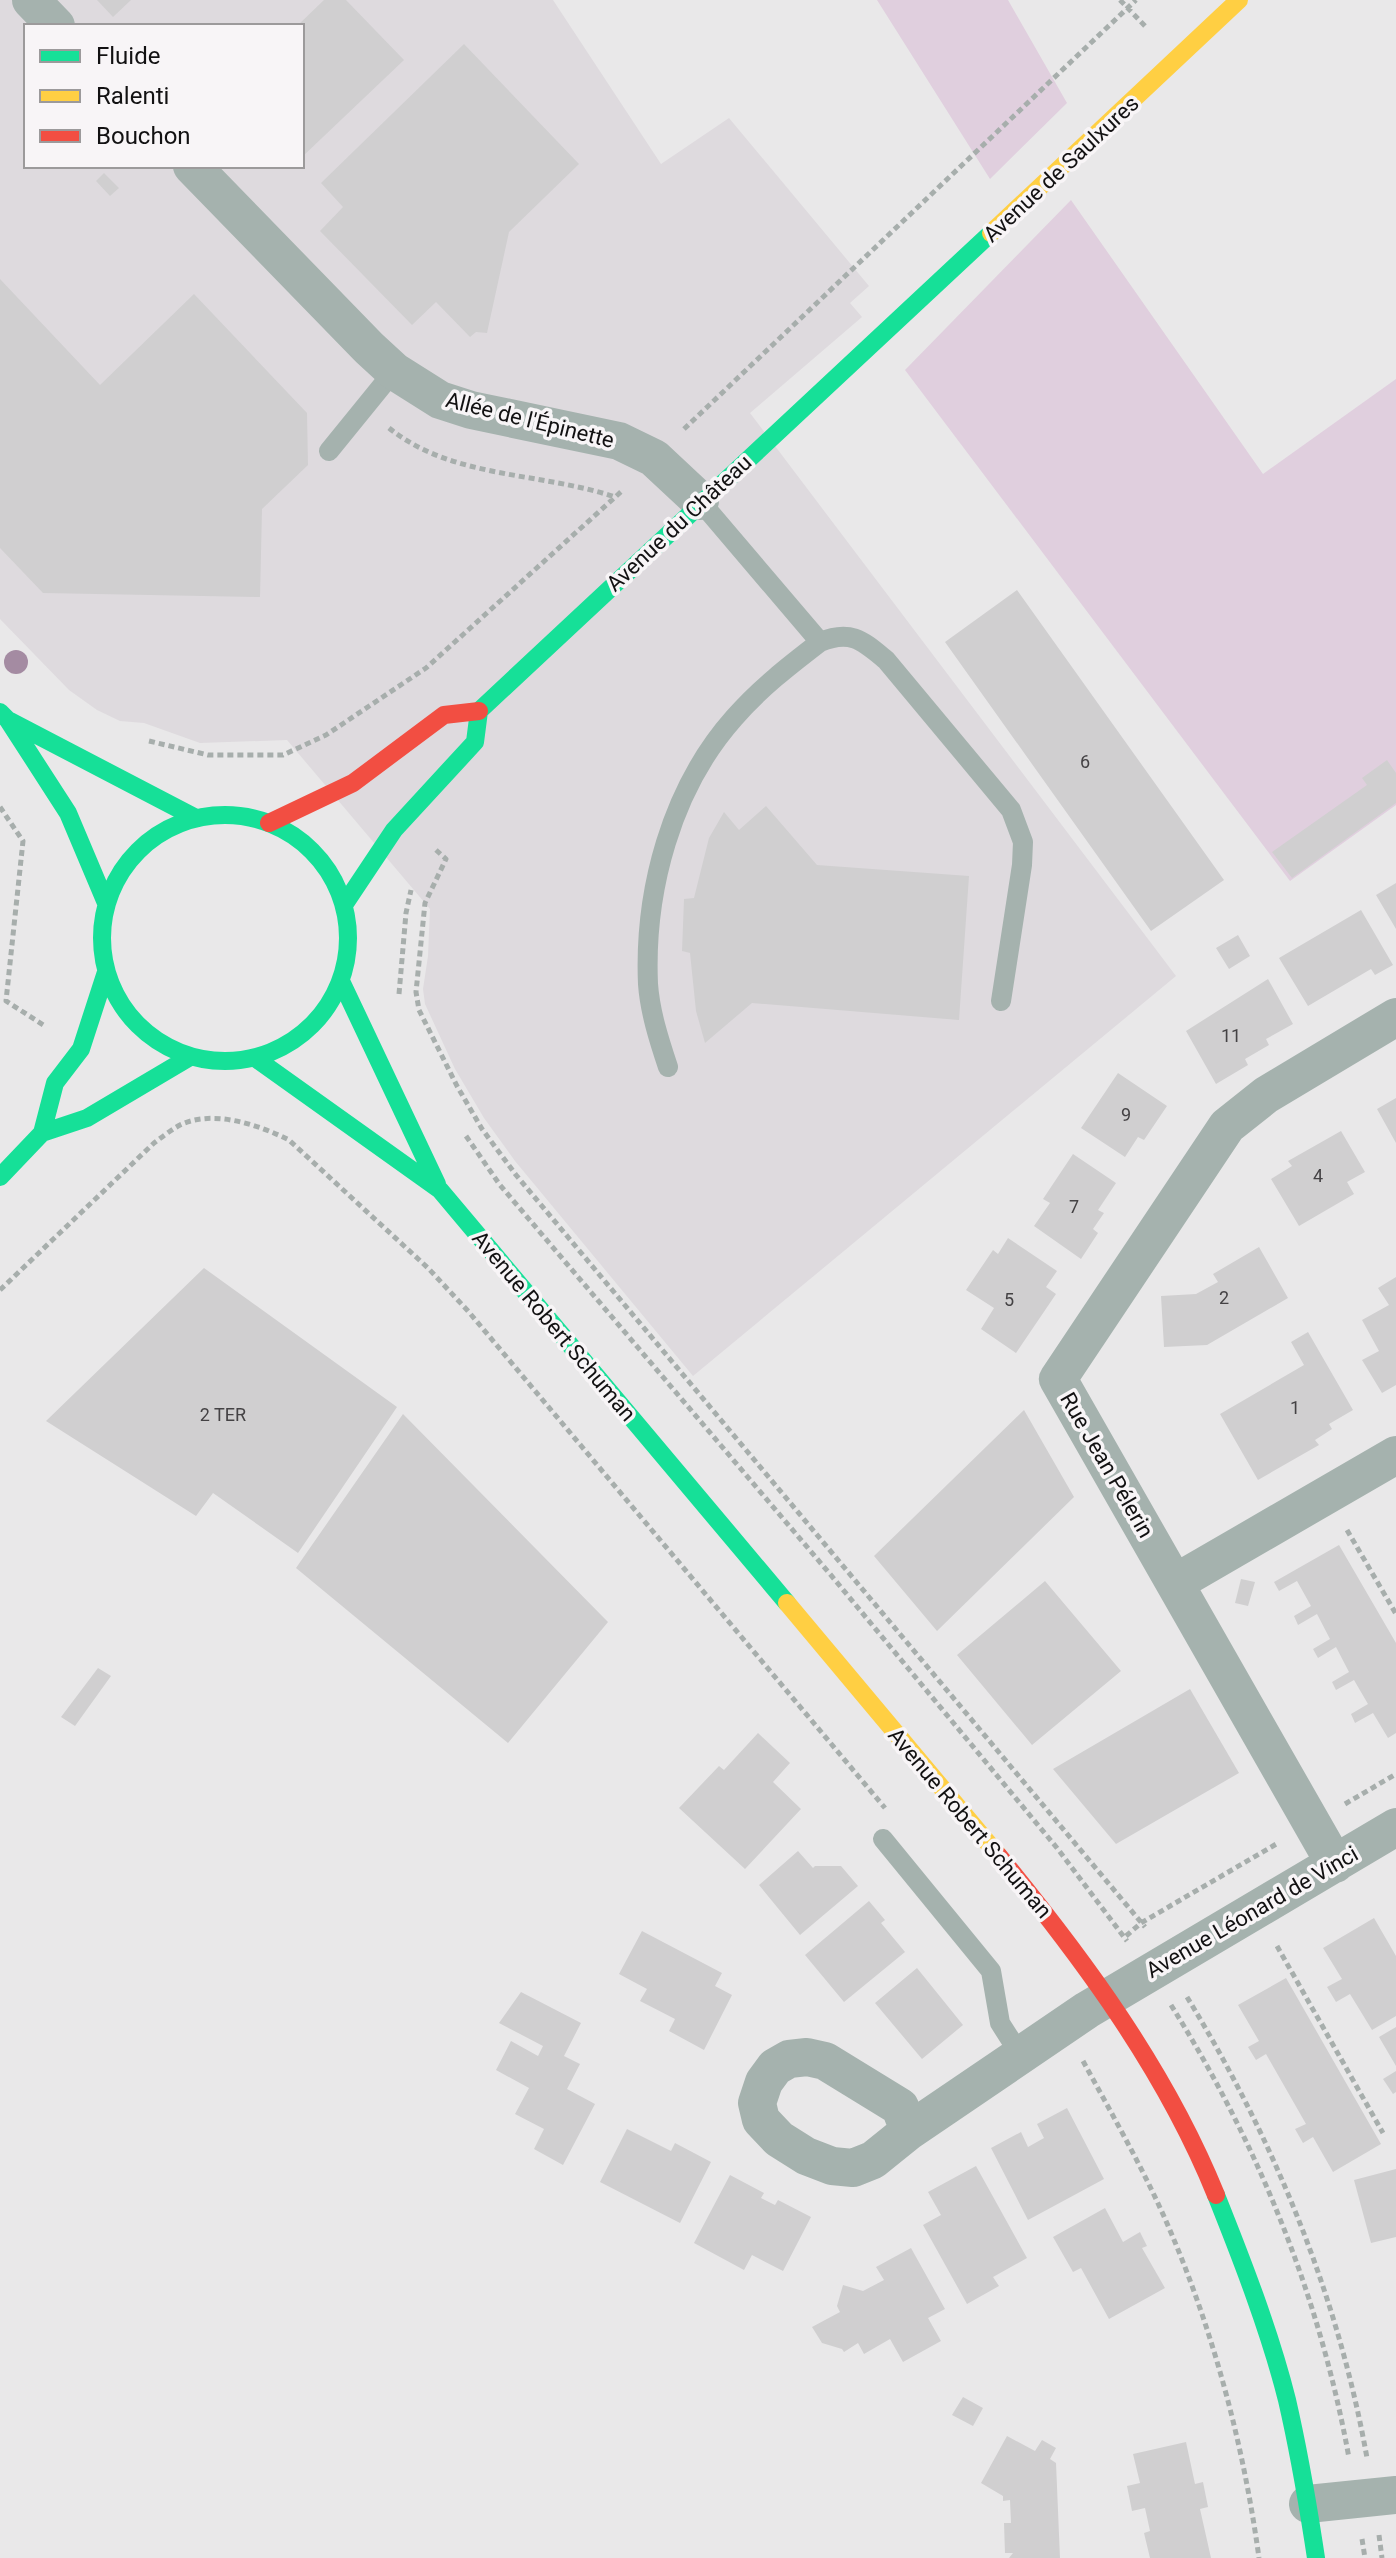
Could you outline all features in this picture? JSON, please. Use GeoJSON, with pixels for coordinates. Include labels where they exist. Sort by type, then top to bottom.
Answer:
{"type":"FeatureCollection","features":[{"type":"Feature","properties":{"kind":"main road","name":"Avenue de Saulxures"},"geometry":{"type":"LineString","coordinates":[[881,337],[1239,0]]}},
{"type":"Feature","properties":{"kind":"main road","name":"Avenue du Château"},"geometry":{"type":"LineString","coordinates":[[479,711],[700,501],[881,337]]}},
{"type":"Feature","properties":{"kind":"main road"},"geometry":{"type":"LineString","coordinates":[[269,823],[353,783],[444,715],[479,711],[475,742],[394,830],[344,905]]}},
{"type":"Feature","properties":{"kind":"main road"},"geometry":{"type":"LineString","coordinates":[[4,716],[196,818]]}},
{"type":"Feature","properties":{"kind":"main road"},"geometry":{"type":"LineString","coordinates":[[4,716],[68,813],[106,903]]}},
{"type":"Feature","properties":{"kind":"main road"},"geometry":{"type":"LineString","coordinates":[[221,815],[245,816],[269,823],[302,842],[328,871],[344,905],[347,956],[341,981],[321,1016],[291,1042],[255,1058],[222,1062],[190,1057],[153,1038],[124,1009],[106,972],[101,937],[106,903],[116,879],[140,849],[171,827],[196,818],[221,815]]}},
{"type":"Feature","properties":{"kind":"main road"},"geometry":{"type":"LineString","coordinates":[[42,1133],[55,1083],[81,1049],[106,972]]}},
{"type":"Feature","properties":{"kind":"main road","name":"Avenue Robert Schuman"},"geometry":{"type":"LineString","coordinates":[[341,981],[440,1190]]}},
{"type":"Feature","properties":{"kind":"main road"},"geometry":{"type":"LineString","coordinates":[[0,1177],[42,1133],[87,1118],[190,1057]]}},
{"type":"Feature","properties":{"kind":"main road","name":"Avenue Robert Schuman"},"geometry":{"type":"LineString","coordinates":[[255,1058],[440,1190],[967,1818],[1047,1915],[1108,1997],[1176,2110],[1213,2188],[1243,2263],[1286,2397],[1316,2558]]}},
{"type":"Feature","properties":{"kind":"street"},"geometry":{"type":"LineString","coordinates":[[31,0],[54,24]]}},
{"type":"Feature","properties":{"kind":"street","name":"Allée de l'Épinette"},"geometry":{"type":"LineString","coordinates":[[194,168],[394,371],[440,400],[471,410],[619,441],[654,458],[700,501]]}},
{"type":"Feature","properties":{"kind":"street","name":"Rue Jean Pélerin"},"geometry":{"type":"LineString","coordinates":[[1335,1864],[1058,1379],[1227,1126],[1266,1095],[1396,1017]]}},
{"type":"Feature","properties":{"kind":"street"},"geometry":{"type":"LineString","coordinates":[[1175,1583],[1396,1455]]}},
{"type":"Feature","properties":{"kind":"street","name":"Avenue Léonard de Vinci"},"geometry":{"type":"LineString","coordinates":[[909,2131],[1108,1997],[1396,1827]]}},
{"type":"Feature","properties":{"kind":"street"},"geometry":{"type":"LineString","coordinates":[[1308,2504],[1396,2495]]}},
{"type":"Feature","properties":{"kind":"lane"},"geometry":{"type":"LineString","coordinates":[[329,451],[394,371]]}},
{"type":"Feature","properties":{"kind":"lane"},"geometry":{"type":"LineString","coordinates":[[700,501],[820,642]]}},
{"type":"Feature","properties":{"kind":"lane"},"geometry":{"type":"LineString","coordinates":[[668,1067],[658,1039],[648,986],[651,915],[657,875],[667,840],[691,784],[719,736],[759,693],[820,642],[835,636],[847,635],[862,640],[886,660],[1011,810],[1018,823],[1023,842],[1022,865],[1001,1001]]}},
{"type":"Feature","properties":{"kind":"lane"},"geometry":{"type":"LineString","coordinates":[[883,1839],[991,1971],[1000,2023],[1021,2056]]}},
{"type":"Feature","properties":{"kind":"path"},"geometry":{"type":"LineString","coordinates":[[148,741],[208,755],[283,755],[326,735],[426,668],[615,497],[1136,0]]}},
{"type":"Feature","properties":{"kind":"path"},"geometry":{"type":"LineString","coordinates":[[364,408],[399,436],[466,466],[615,497]]}},
{"type":"Feature","properties":{"kind":"path"},"geometry":{"type":"LineString","coordinates":[[0,807],[23,841],[6,1001],[50,1029]]}},
{"type":"Feature","properties":{"kind":"path"},"geometry":{"type":"LineString","coordinates":[[0,1290],[154,1143],[182,1124],[220,1120],[246,1123],[289,1140],[428,1268],[468,1311],[896,1820]]}},
{"type":"Feature","properties":{"kind":"path"},"geometry":{"type":"LineString","coordinates":[[1327,1495],[1396,1614]]}},
{"type":"Feature","properties":{"kind":"path"},"geometry":{"type":"LineString","coordinates":[[1125,1937],[1141,1923],[1396,1774]]}},
{"type":"Feature","properties":{"kind":"path"},"geometry":{"type":"LineString","coordinates":[[1256,1910],[1383,2133]]}},
{"type":"Feature","properties":{"kind":"path"},"geometry":{"type":"LineString","coordinates":[[1064,2027],[1159,2206],[1200,2304],[1228,2402],[1259,2558]]}},
{"type":"Feature","properties":{"kind":"shaded area"},"geometry":{"type":"Polygon","coordinates":[[[0,0],[553,0],[661,164],[729,118],[869,286],[850,303],[862,317],[750,413],[1176,976],[693,1376],[515,1161],[484,1118],[455,1069],[425,1004],[423,989],[430,909],[287,740],[200,743],[144,723],[120,721],[97,710],[69,690],[0,619],[0,0]]]}},
{"type":"Feature","properties":{"kind":"shaded area"},"geometry":{"type":"Polygon","coordinates":[[[877,0],[1008,0],[1067,103],[990,179],[877,0]]]}},
{"type":"Feature","properties":{"kind":"shaded area"},"geometry":{"type":"Polygon","coordinates":[[[1071,200],[1263,474],[1396,379],[1396,805],[1290,881],[905,370],[1071,200]]]}},
{"type":"Feature","properties":{"kind":"building"},"geometry":{"type":"Polygon","coordinates":[[[97,0],[131,0],[113,17],[97,0]]]}},
{"type":"Feature","properties":{"kind":"building"},"geometry":{"type":"Polygon","coordinates":[[[324,0],[346,0],[404,60],[304,155],[304,24],[299,24],[324,0]]]}},
{"type":"Feature","properties":{"kind":"building"},"geometry":{"type":"Polygon","coordinates":[[[464,44],[579,164],[509,232],[487,333],[476,332],[470,337],[436,302],[412,325],[320,231],[343,207],[321,183],[464,44]]]}},
{"type":"Feature","properties":{"kind":"building"},"geometry":{"type":"Polygon","coordinates":[[[104,173],[119,188],[110,196],[96,181],[104,173]]]}},
{"type":"Feature","properties":{"kind":"building"},"geometry":{"type":"Polygon","coordinates":[[[0,279],[100,385],[194,294],[307,413],[308,465],[262,509],[260,597],[43,593],[0,548],[0,279]]]}},
{"type":"Feature","properties":{"kind":"building"},"geometry":{"type":"Polygon","coordinates":[[[1017,590],[1224,880],[1151,931],[945,642],[1017,590]]]}},
{"type":"Feature","properties":{"kind":"building"},"geometry":{"type":"Polygon","coordinates":[[[1387,760],[1396,773],[1396,803],[1292,878],[1272,852],[1367,785],[1362,778],[1387,760]]]}},
{"type":"Feature","properties":{"kind":"building"},"geometry":{"type":"Polygon","coordinates":[[[766,806],[817,865],[969,876],[959,1020],[752,1003],[705,1043],[696,1011],[690,953],[682,951],[684,899],[694,898],[709,838],[724,812],[739,830],[766,806]]]}},
{"type":"Feature","properties":{"kind":"building"},"geometry":{"type":"Polygon","coordinates":[[[1396,883],[1396,929],[1376,895],[1396,883]]]}},
{"type":"Feature","properties":{"kind":"building"},"geometry":{"type":"Polygon","coordinates":[[[1361,910],[1393,965],[1375,975],[1371,969],[1308,1006],[1279,958],[1361,910]]]}},
{"type":"Feature","properties":{"kind":"building"},"geometry":{"type":"Polygon","coordinates":[[[1238,935],[1250,956],[1229,969],[1216,948],[1238,935]]]}},
{"type":"Feature","properties":{"kind":"building"},"geometry":{"type":"Polygon","coordinates":[[[1268,979],[1293,1024],[1266,1039],[1269,1045],[1245,1059],[1248,1065],[1216,1084],[1186,1031],[1268,979]]]}},
{"type":"Feature","properties":{"kind":"building"},"geometry":{"type":"Polygon","coordinates":[[[1118,1073],[1167,1106],[1144,1140],[1138,1137],[1125,1157],[1081,1128],[1118,1073]]]}},
{"type":"Feature","properties":{"kind":"building"},"geometry":{"type":"Polygon","coordinates":[[[1396,1098],[1396,1143],[1377,1109],[1396,1098]]]}},
{"type":"Feature","properties":{"kind":"building"},"geometry":{"type":"Polygon","coordinates":[[[1341,1131],[1365,1172],[1347,1182],[1354,1194],[1299,1226],[1271,1179],[1292,1166],[1288,1161],[1341,1131]]]}},
{"type":"Feature","properties":{"kind":"building"},"geometry":{"type":"Polygon","coordinates":[[[1073,1154],[1116,1183],[1098,1210],[1104,1213],[1093,1229],[1098,1233],[1081,1259],[1034,1226],[1050,1203],[1043,1199],[1073,1154]]]}},
{"type":"Feature","properties":{"kind":"building"},"geometry":{"type":"Polygon","coordinates":[[[1008,1238],[1057,1271],[1046,1287],[1056,1294],[1016,1353],[981,1329],[994,1308],[966,1290],[993,1250],[998,1254],[1008,1238]]]}},
{"type":"Feature","properties":{"kind":"building"},"geometry":{"type":"Polygon","coordinates":[[[1259,1247],[1288,1298],[1207,1345],[1164,1347],[1161,1296],[1196,1294],[1218,1282],[1213,1274],[1259,1247]]]}},
{"type":"Feature","properties":{"kind":"building"},"geometry":{"type":"Polygon","coordinates":[[[204,1268],[397,1407],[298,1553],[213,1493],[196,1516],[46,1421],[204,1268]]]}},
{"type":"Feature","properties":{"kind":"building"},"geometry":{"type":"Polygon","coordinates":[[[1396,1277],[1396,1385],[1382,1393],[1362,1360],[1379,1351],[1362,1320],[1389,1305],[1378,1288],[1396,1277]]]}},
{"type":"Feature","properties":{"kind":"building"},"geometry":{"type":"Polygon","coordinates":[[[1308,1332],[1353,1410],[1329,1424],[1332,1429],[1315,1440],[1319,1445],[1258,1480],[1220,1414],[1304,1365],[1291,1342],[1308,1332]]]}},
{"type":"Feature","properties":{"kind":"building"},"geometry":{"type":"Polygon","coordinates":[[[1024,1410],[1074,1497],[937,1631],[874,1556],[1024,1410]]]}},
{"type":"Feature","properties":{"kind":"building"},"geometry":{"type":"Polygon","coordinates":[[[403,1414],[608,1622],[508,1743],[296,1568],[403,1414]]]}},
{"type":"Feature","properties":{"kind":"building"},"geometry":{"type":"Polygon","coordinates":[[[1339,1545],[1396,1643],[1396,1733],[1388,1738],[1373,1713],[1355,1723],[1351,1714],[1368,1704],[1354,1680],[1336,1690],[1332,1682],[1349,1672],[1336,1647],[1318,1658],[1313,1649],[1330,1639],[1317,1614],[1298,1625],[1294,1616],[1311,1606],[1297,1581],[1279,1591],[1274,1582],[1339,1545]]]}},
{"type":"Feature","properties":{"kind":"building"},"geometry":{"type":"Polygon","coordinates":[[[1241,1579],[1255,1582],[1248,1606],[1235,1603],[1241,1579]]]}},
{"type":"Feature","properties":{"kind":"building"},"geometry":{"type":"Polygon","coordinates":[[[1045,1581],[1121,1671],[1032,1745],[957,1655],[1045,1581]]]}},
{"type":"Feature","properties":{"kind":"building"},"geometry":{"type":"Polygon","coordinates":[[[98,1668],[111,1676],[75,1726],[61,1717],[98,1668]]]}},
{"type":"Feature","properties":{"kind":"building"},"geometry":{"type":"Polygon","coordinates":[[[1190,1689],[1239,1773],[1116,1844],[1053,1769],[1190,1689]]]}},
{"type":"Feature","properties":{"kind":"building"},"geometry":{"type":"Polygon","coordinates":[[[758,1733],[790,1763],[773,1782],[801,1809],[745,1869],[679,1808],[719,1766],[724,1770],[758,1733]]]}},
{"type":"Feature","properties":{"kind":"building"},"geometry":{"type":"Polygon","coordinates":[[[798,1851],[813,1868],[841,1866],[858,1886],[800,1935],[759,1885],[798,1851]]]}},
{"type":"Feature","properties":{"kind":"building"},"geometry":{"type":"Polygon","coordinates":[[[869,1901],[885,1920],[881,1923],[905,1952],[844,2002],[805,1955],[869,1901]]]}},
{"type":"Feature","properties":{"kind":"building"},"geometry":{"type":"Polygon","coordinates":[[[1374,1918],[1396,1956],[1396,2016],[1372,2030],[1350,1994],[1336,2002],[1327,1987],[1342,1979],[1323,1948],[1374,1918]]]}},
{"type":"Feature","properties":{"kind":"building"},"geometry":{"type":"Polygon","coordinates":[[[642,1931],[722,1973],[715,1986],[732,1995],[704,2050],[669,2031],[675,2019],[640,2001],[647,1989],[619,1974],[642,1931]]]}},
{"type":"Feature","properties":{"kind":"building"},"geometry":{"type":"Polygon","coordinates":[[[917,1968],[963,2025],[922,2059],[875,2003],[917,1968]]]}},
{"type":"Feature","properties":{"kind":"building"},"geometry":{"type":"Polygon","coordinates":[[[1286,1978],[1381,2144],[1333,2172],[1313,2137],[1303,2143],[1295,2129],[1306,2124],[1266,2054],[1256,2060],[1248,2047],[1259,2041],[1238,2005],[1286,1978]]]}},
{"type":"Feature","properties":{"kind":"building"},"geometry":{"type":"Polygon","coordinates":[[[521,1992],[581,2023],[564,2056],[580,2064],[567,2089],[595,2104],[563,2165],[534,2149],[544,2129],[515,2114],[529,2088],[496,2070],[511,2041],[538,2056],[543,2046],[499,2023],[521,1992]]]}},
{"type":"Feature","properties":{"kind":"building"},"geometry":{"type":"Polygon","coordinates":[[[1396,2027],[1396,2066],[1379,2037],[1396,2027]]]}},
{"type":"Feature","properties":{"kind":"building"},"geometry":{"type":"Polygon","coordinates":[[[1396,2071],[1396,2092],[1393,2094],[1383,2079],[1396,2071]]]}},
{"type":"Feature","properties":{"kind":"building"},"geometry":{"type":"Polygon","coordinates":[[[1067,2108],[1104,2179],[1028,2220],[991,2148],[1021,2132],[1028,2147],[1044,2138],[1037,2124],[1067,2108]]]}},
{"type":"Feature","properties":{"kind":"building"},"geometry":{"type":"Polygon","coordinates":[[[627,2129],[671,2151],[675,2143],[711,2162],[680,2223],[600,2182],[627,2129]]]}},
{"type":"Feature","properties":{"kind":"building"},"geometry":{"type":"Polygon","coordinates":[[[976,2166],[1027,2258],[993,2277],[999,2286],[967,2304],[923,2225],[941,2215],[928,2192],[976,2166]]]}},
{"type":"Feature","properties":{"kind":"building"},"geometry":{"type":"Polygon","coordinates":[[[1396,2169],[1396,2237],[1371,2243],[1354,2180],[1396,2169]]]}},
{"type":"Feature","properties":{"kind":"building"},"geometry":{"type":"Polygon","coordinates":[[[730,2175],[764,2193],[761,2198],[775,2205],[778,2200],[811,2217],[783,2271],[752,2255],[744,2270],[694,2243],[730,2175]]]}},
{"type":"Feature","properties":{"kind":"building"},"geometry":{"type":"Polygon","coordinates":[[[1105,2208],[1123,2242],[1140,2232],[1147,2246],[1142,2248],[1165,2288],[1109,2319],[1081,2268],[1073,2272],[1053,2237],[1105,2208]]]}},
{"type":"Feature","properties":{"kind":"building"},"geometry":{"type":"Polygon","coordinates":[[[911,2248],[945,2309],[928,2318],[941,2341],[903,2362],[890,2339],[864,2354],[858,2343],[844,2352],[822,2343],[812,2327],[840,2312],[837,2306],[843,2285],[863,2291],[884,2280],[876,2267],[911,2248]]]}},
{"type":"Feature","properties":{"kind":"building"},"geometry":{"type":"Polygon","coordinates":[[[963,2397],[983,2408],[973,2426],[952,2415],[963,2397]]]}},
{"type":"Feature","properties":{"kind":"building"},"geometry":{"type":"Polygon","coordinates":[[[1007,2436],[1035,2451],[1042,2440],[1056,2448],[1050,2459],[1056,2463],[1060,2558],[1009,2558],[1013,2553],[1005,2553],[1004,2523],[1011,2523],[1010,2500],[1003,2501],[1003,2496],[981,2483],[1007,2436]]]}},
{"type":"Feature","properties":{"kind":"building"},"geometry":{"type":"Polygon","coordinates":[[[1186,2442],[1195,2484],[1203,2482],[1208,2507],[1200,2509],[1211,2558],[1150,2558],[1144,2533],[1150,2531],[1145,2508],[1132,2511],[1127,2486],[1140,2483],[1133,2454],[1186,2442]]]}},
{"type":"Feature","properties":{"kind":"traffic: fast"},"geometry":{"type":"LineString","coordinates":[[344,905],[394,830],[475,742],[479,711],[991,233]]}},
{"type":"Feature","properties":{"kind":"traffic: fast"},"geometry":{"type":"LineString","coordinates":[[0,712],[68,813],[106,903]]}},
{"type":"Feature","properties":{"kind":"traffic: fast"},"geometry":{"type":"LineString","coordinates":[[10,721],[196,818]]}},
{"type":"Feature","properties":{"kind":"traffic: fast"},"geometry":{"type":"LineString","coordinates":[[225,815],[272,825],[312,851],[338,891],[348,938],[338,985],[312,1025],[272,1051],[225,1061],[178,1051],[138,1025],[112,985],[102,938],[112,891],[138,851],[178,825],[225,815]]}},
{"type":"Feature","properties":{"kind":"traffic: fast"},"geometry":{"type":"LineString","coordinates":[[42,1133],[55,1083],[81,1049],[106,972]]}},
{"type":"Feature","properties":{"kind":"traffic: fast"},"geometry":{"type":"LineString","coordinates":[[341,981],[437,1184]]}},
{"type":"Feature","properties":{"kind":"traffic: fast"},"geometry":{"type":"LineString","coordinates":[[0,1177],[42,1133],[87,1118],[190,1057]]}},
{"type":"Feature","properties":{"kind":"traffic: fast"},"geometry":{"type":"LineString","coordinates":[[255,1058],[440,1190],[787,1603]]}},
{"type":"Feature","properties":{"kind":"traffic: fast"},"geometry":{"type":"LineString","coordinates":[[1216,2195],[1255,2296],[1280,2374],[1316,2558]]}},
{"type":"Feature","properties":{"kind":"traffic: slow"},"geometry":{"type":"LineString","coordinates":[[991,233],[1239,0]]}},
{"type":"Feature","properties":{"kind":"traffic: slow"},"geometry":{"type":"LineString","coordinates":[[787,1603],[998,1855]]}},
{"type":"Feature","properties":{"kind":"traffic: jam"},"geometry":{"type":"LineString","coordinates":[[269,823],[353,783],[444,715],[479,711]]}},
{"type":"Feature","properties":{"kind":"traffic: jam"},"geometry":{"type":"LineString","coordinates":[[998,1855],[1091,1975],[1147,2059],[1195,2148],[1216,2195]]}}]}
